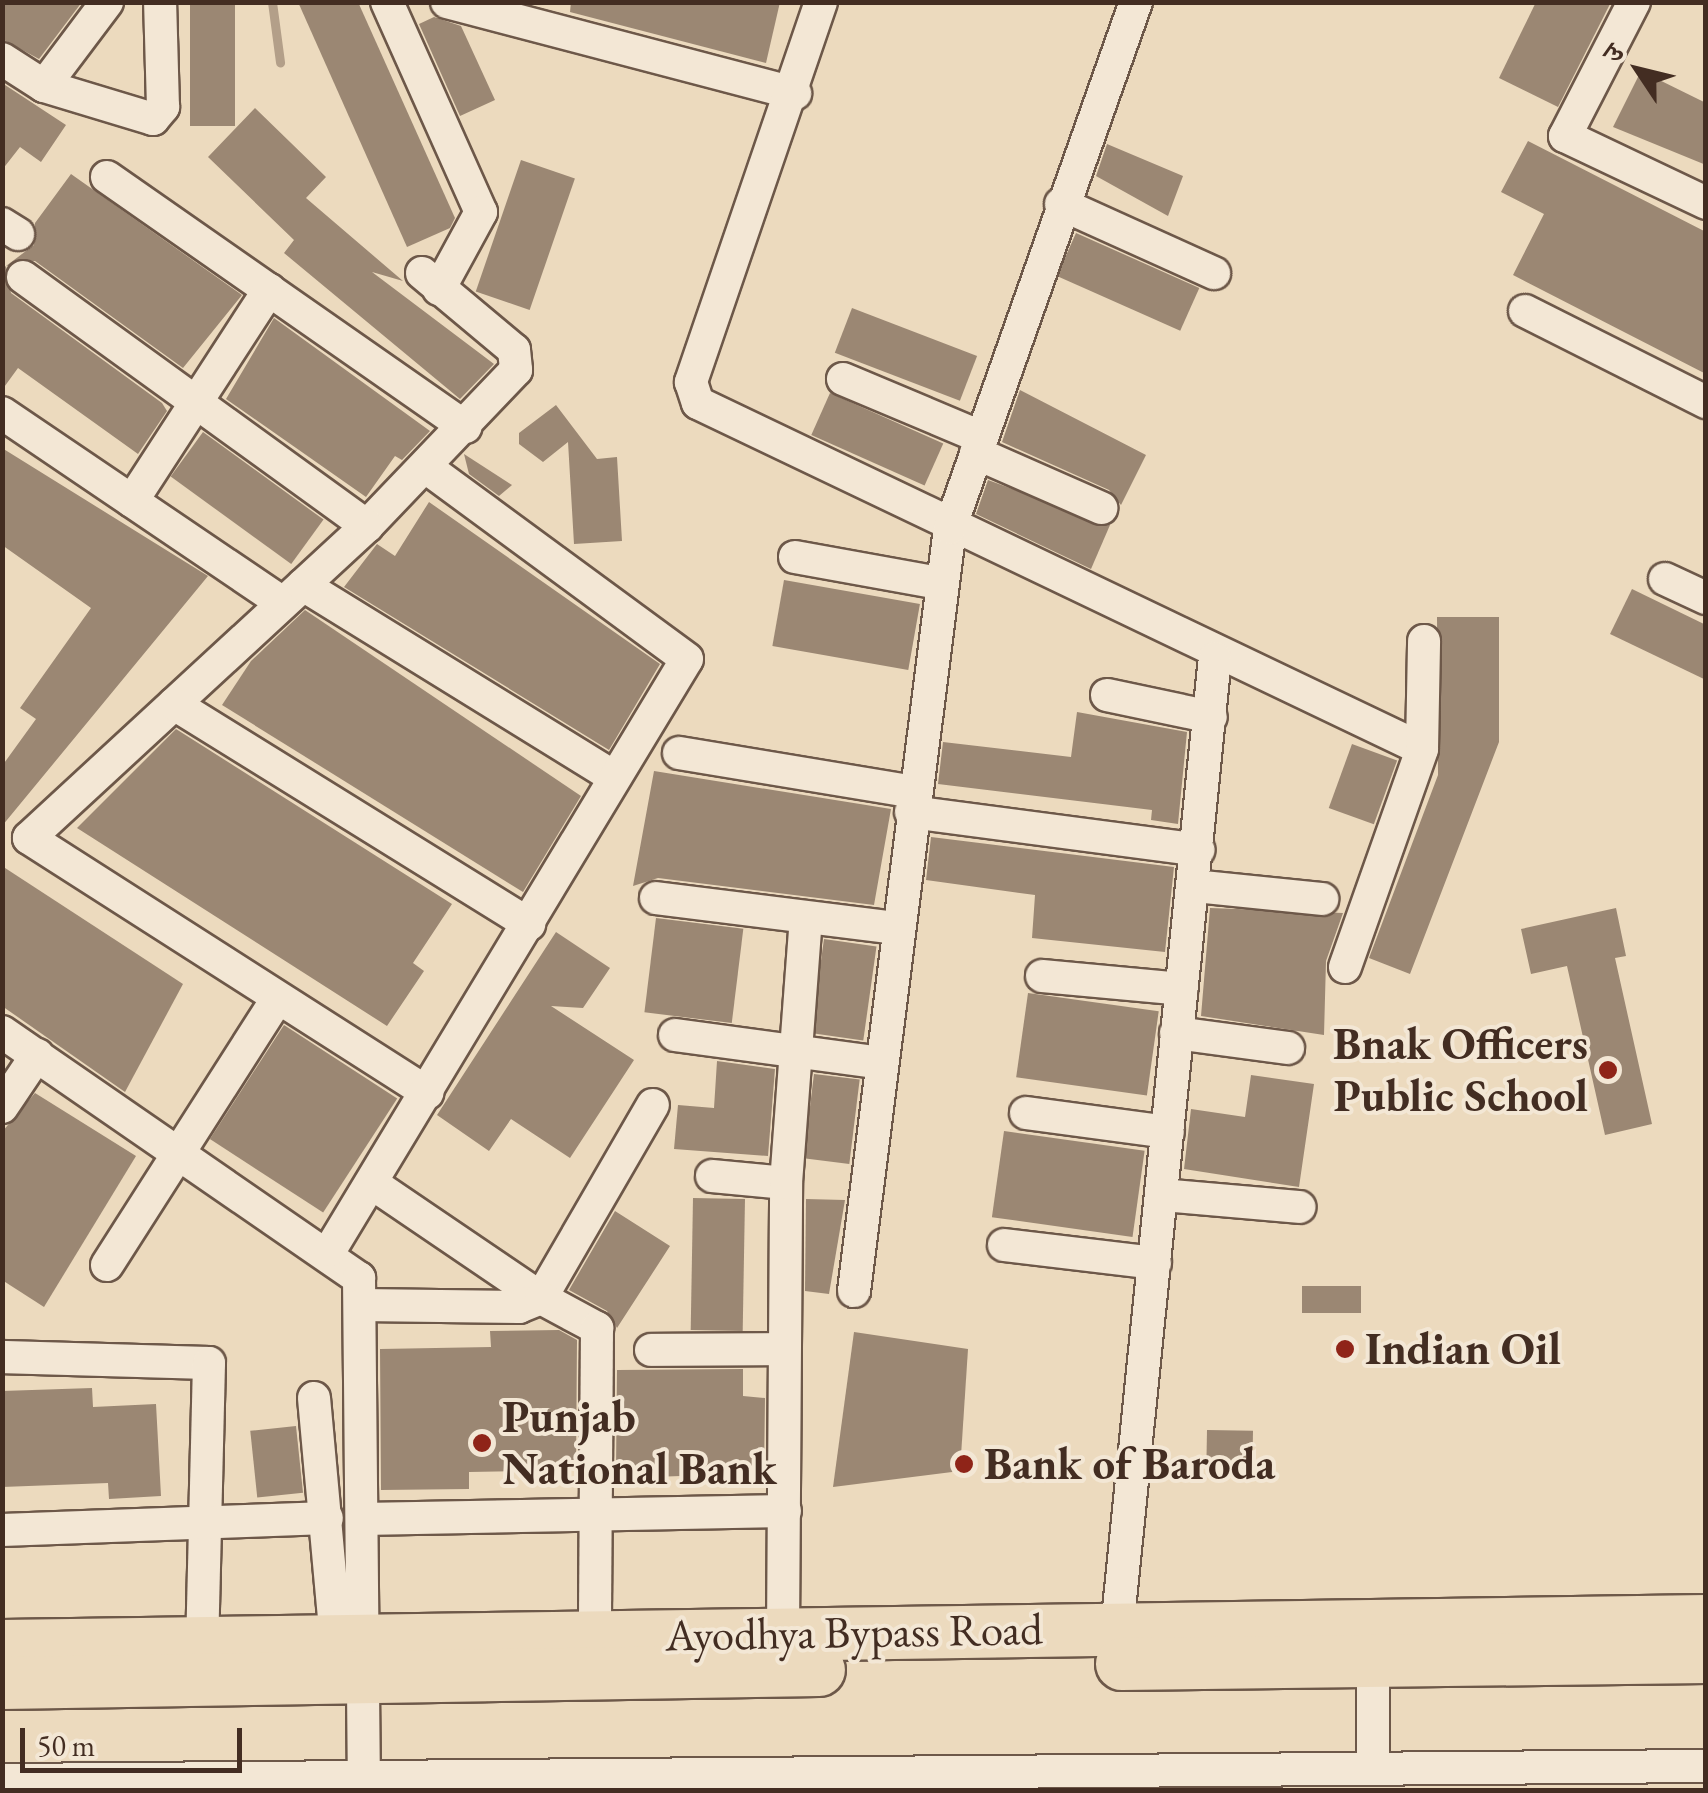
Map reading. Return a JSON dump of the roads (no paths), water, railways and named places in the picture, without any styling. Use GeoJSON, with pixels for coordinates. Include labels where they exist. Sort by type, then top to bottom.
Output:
{"type":"FeatureCollection","features":[{"type":"Feature","properties":{"kind":"main road","name":"Ayodhya Bypass Road"},"geometry":{"type":"LineString","coordinates":[[2,1646],[202,1641],[355,1652],[1373,1660],[1431,1641],[1706,1621]]}},
{"type":"Feature","properties":{"kind":"main road","name":"Ayodhya Bypass Road"},"geometry":{"type":"LineString","coordinates":[[2,1683],[594,1634],[1117,1629],[1706,1657]]}},
{"type":"Feature","properties":{"kind":"street"},"geometry":{"type":"LineString","coordinates":[[44,86],[107,2]]}},
{"type":"Feature","properties":{"kind":"street"},"geometry":{"type":"LineString","coordinates":[[2,58],[44,86],[160,116],[160,2]]}},
{"type":"Feature","properties":{"kind":"street"},"geometry":{"type":"LineString","coordinates":[[387,2],[481,212],[431,281],[520,359],[465,427],[367,526],[29,838],[427,1093]]}},
{"type":"Feature","properties":{"kind":"street"},"geometry":{"type":"LineString","coordinates":[[448,2],[794,93]]}},
{"type":"Feature","properties":{"kind":"street"},"geometry":{"type":"LineString","coordinates":[[821,2],[794,93],[692,382],[698,403],[1215,658],[1422,750]]}},
{"type":"Feature","properties":{"kind":"street"},"geometry":{"type":"LineString","coordinates":[[854,1291],[939,583],[950,528],[1061,204],[1136,2]]}},
{"type":"Feature","properties":{"kind":"street"},"geometry":{"type":"LineString","coordinates":[[1634,2],[1565,136],[1706,203]]}},
{"type":"Feature","properties":{"kind":"street"},"geometry":{"type":"LineString","coordinates":[[106,177],[465,427]]}},
{"type":"Feature","properties":{"kind":"street"},"geometry":{"type":"LineString","coordinates":[[1061,204],[1214,274]]}},
{"type":"Feature","properties":{"kind":"street"},"geometry":{"type":"LineString","coordinates":[[23,277],[367,526]]}},
{"type":"Feature","properties":{"kind":"street"},"geometry":{"type":"LineString","coordinates":[[132,501],[269,290]]}},
{"type":"Feature","properties":{"kind":"street"},"geometry":{"type":"LineString","coordinates":[[1525,311],[1706,402]]}},
{"type":"Feature","properties":{"kind":"street"},"geometry":{"type":"LineString","coordinates":[[843,378],[1101,508]]}},
{"type":"Feature","properties":{"kind":"street"},"geometry":{"type":"LineString","coordinates":[[2,414],[132,501],[611,776]]}},
{"type":"Feature","properties":{"kind":"street"},"geometry":{"type":"LineString","coordinates":[[330,1250],[529,924],[611,776],[687,659],[426,466]]}},
{"type":"Feature","properties":{"kind":"street"},"geometry":{"type":"LineString","coordinates":[[795,557],[939,583]]}},
{"type":"Feature","properties":{"kind":"street"},"geometry":{"type":"LineString","coordinates":[[1664,578],[1706,598]]}},
{"type":"Feature","properties":{"kind":"street"},"geometry":{"type":"LineString","coordinates":[[1344,967],[1422,750],[1424,640]]}},
{"type":"Feature","properties":{"kind":"street"},"geometry":{"type":"LineString","coordinates":[[1117,1629],[1215,658]]}},
{"type":"Feature","properties":{"kind":"street"},"geometry":{"type":"LineString","coordinates":[[1106,696],[1211,716]]}},
{"type":"Feature","properties":{"kind":"street"},"geometry":{"type":"LineString","coordinates":[[174,704],[529,924]]}},
{"type":"Feature","properties":{"kind":"street"},"geometry":{"type":"LineString","coordinates":[[679,753],[912,802],[1198,850]]}},
{"type":"Feature","properties":{"kind":"street"},"geometry":{"type":"LineString","coordinates":[[1194,886],[1322,899]]}},
{"type":"Feature","properties":{"kind":"street"},"geometry":{"type":"LineString","coordinates":[[656,898],[897,928]]}},
{"type":"Feature","properties":{"kind":"street"},"geometry":{"type":"LineString","coordinates":[[783,1634],[786,1183],[806,918]]}},
{"type":"Feature","properties":{"kind":"street"},"geometry":{"type":"LineString","coordinates":[[1042,976],[1180,989]]}},
{"type":"Feature","properties":{"kind":"street"},"geometry":{"type":"LineString","coordinates":[[107,1265],[277,999]]}},
{"type":"Feature","properties":{"kind":"street"},"geometry":{"type":"LineString","coordinates":[[2,1032],[330,1250],[359,1278],[362,1519],[355,1652]]}},
{"type":"Feature","properties":{"kind":"street"},"geometry":{"type":"LineString","coordinates":[[1176,1033],[1288,1048]]}},
{"type":"Feature","properties":{"kind":"street"},"geometry":{"type":"LineString","coordinates":[[675,1035],[881,1064]]}},
{"type":"Feature","properties":{"kind":"street"},"geometry":{"type":"LineString","coordinates":[[2,1107],[37,1055]]}},
{"type":"Feature","properties":{"kind":"street"},"geometry":{"type":"LineString","coordinates":[[361,1306],[519,1307],[542,1298],[653,1104]]}},
{"type":"Feature","properties":{"kind":"street"},"geometry":{"type":"LineString","coordinates":[[1026,1113],[1168,1132]]}},
{"type":"Feature","properties":{"kind":"street"},"geometry":{"type":"LineString","coordinates":[[712,1176],[786,1183]]}},
{"type":"Feature","properties":{"kind":"street"},"geometry":{"type":"LineString","coordinates":[[373,1184],[542,1298],[597,1328],[594,1634]]}},
{"type":"Feature","properties":{"kind":"street"},"geometry":{"type":"LineString","coordinates":[[1162,1195],[1299,1207]]}},
{"type":"Feature","properties":{"kind":"street"},"geometry":{"type":"LineString","coordinates":[[1004,1246],[1155,1263]]}},
{"type":"Feature","properties":{"kind":"street"},"geometry":{"type":"LineString","coordinates":[[652,1350],[783,1349]]}},
{"type":"Feature","properties":{"kind":"street"},"geometry":{"type":"LineString","coordinates":[[2,1357],[209,1363],[208,1524],[202,1641]]}},
{"type":"Feature","properties":{"kind":"street"},"geometry":{"type":"LineString","coordinates":[[314,1398],[326,1518],[355,1652],[367,1784]]}},
{"type":"Feature","properties":{"kind":"street"},"geometry":{"type":"LineString","coordinates":[[362,1519],[598,1510],[785,1512]]}},
{"type":"Feature","properties":{"kind":"street"},"geometry":{"type":"LineString","coordinates":[[2,1530],[326,1518]]}},
{"type":"Feature","properties":{"kind":"street"},"geometry":{"type":"LineString","coordinates":[[1373,1660],[1373,1769]]}},
{"type":"Feature","properties":{"kind":"street"},"geometry":{"type":"LineString","coordinates":[[2,1780],[367,1784],[1197,1780],[1373,1769],[1706,1766]]}},
{"type":"Feature","properties":{"kind":"waterway"},"geometry":{"type":"LineString","coordinates":[[272,2],[280,62]]}},
{"type":"Feature","properties":{"kind":"place","name":"Bnak Officers Public School"},"geometry":{"type":"Point","coordinates":[1608,1070]}},
{"type":"Feature","properties":{"kind":"place","name":"Indian Oil"},"geometry":{"type":"Point","coordinates":[1345,1349]}},
{"type":"Feature","properties":{"kind":"place","name":"Punjab National Bank"},"geometry":{"type":"Point","coordinates":[482,1443]}},
{"type":"Feature","properties":{"kind":"place","name":"Bank of Baroda"},"geometry":{"type":"Point","coordinates":[964,1464]}}]}
